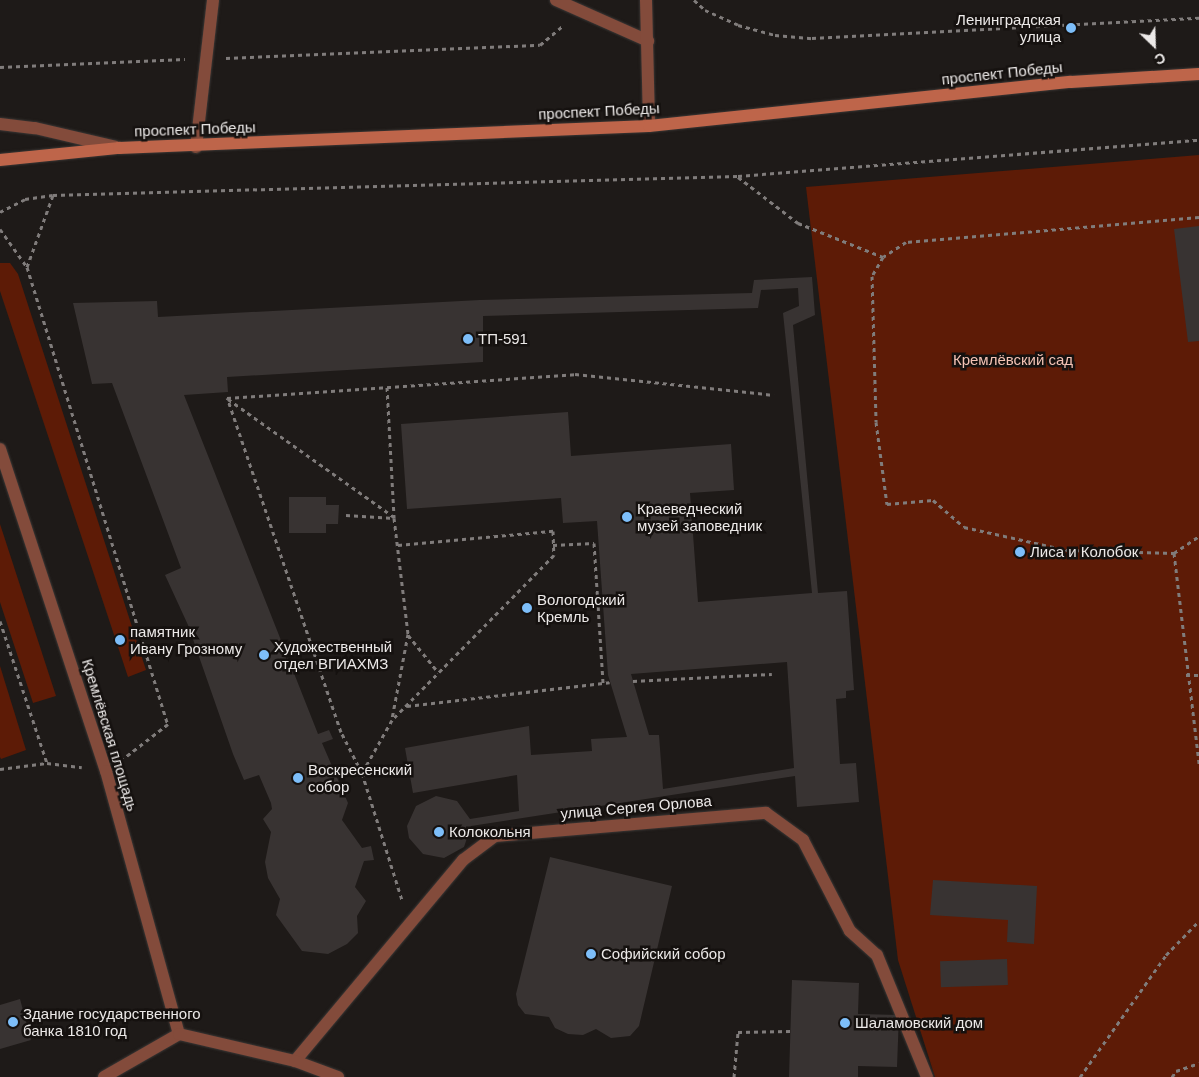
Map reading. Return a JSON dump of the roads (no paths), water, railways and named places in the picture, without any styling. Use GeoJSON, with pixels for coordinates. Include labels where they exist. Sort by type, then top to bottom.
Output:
{"type":"FeatureCollection","features":[{"type":"Feature","properties":{"kind":"main road","name":"проспект Победы"},"geometry":{"type":"LineString","coordinates":[[0,160],[119,148],[649,126],[1071,82],[1199,74]]}},
{"type":"Feature","properties":{"kind":"street"},"geometry":{"type":"LineString","coordinates":[[196,146],[209,58],[213,0]]}},
{"type":"Feature","properties":{"kind":"street"},"geometry":{"type":"LineString","coordinates":[[556,0],[648,41]]}},
{"type":"Feature","properties":{"kind":"street"},"geometry":{"type":"LineString","coordinates":[[646,0],[649,126]]}},
{"type":"Feature","properties":{"kind":"street"},"geometry":{"type":"LineString","coordinates":[[0,124],[35,128],[119,148]]}},
{"type":"Feature","properties":{"kind":"street","name":"Кремлёвская площадь"},"geometry":{"type":"LineString","coordinates":[[0,449],[106,771],[179,1034]]}},
{"type":"Feature","properties":{"kind":"street","name":"улица Сергея Орлова"},"geometry":{"type":"LineString","coordinates":[[295,1061],[463,860],[495,836],[766,813],[803,840],[850,931],[877,955],[927,1077]]}},
{"type":"Feature","properties":{"kind":"street"},"geometry":{"type":"LineString","coordinates":[[104,1077],[179,1034],[295,1061],[338,1077]]}},
{"type":"Feature","properties":{"kind":"place","name":"Ленинградская улица"},"geometry":{"type":"Point","coordinates":[1071,28]}},
{"type":"Feature","properties":{"kind":"place","name":"ТП-591"},"geometry":{"type":"Point","coordinates":[468,339]}},
{"type":"Feature","properties":{"kind":"place","name":"Краеведческий музей заповедник"},"geometry":{"type":"Point","coordinates":[627,517]}},
{"type":"Feature","properties":{"kind":"place","name":"Лиса и Колобок"},"geometry":{"type":"Point","coordinates":[1020,552]}},
{"type":"Feature","properties":{"kind":"place","name":"Вологодский Кремль"},"geometry":{"type":"Point","coordinates":[527,608]}},
{"type":"Feature","properties":{"kind":"place","name":"памятник Ивану Грозному"},"geometry":{"type":"Point","coordinates":[120,640]}},
{"type":"Feature","properties":{"kind":"place","name":"Художественный отдел ВГИАХМЗ"},"geometry":{"type":"Point","coordinates":[264,655]}},
{"type":"Feature","properties":{"kind":"place","name":"Воскресенский собор"},"geometry":{"type":"Point","coordinates":[298,778]}},
{"type":"Feature","properties":{"kind":"place","name":"Колокольня"},"geometry":{"type":"Point","coordinates":[439,832]}},
{"type":"Feature","properties":{"kind":"place","name":"Софийский собор"},"geometry":{"type":"Point","coordinates":[591,954]}},
{"type":"Feature","properties":{"kind":"place","name":"Здание государственного банка 1810 год"},"geometry":{"type":"Point","coordinates":[13,1022]}},
{"type":"Feature","properties":{"kind":"place","name":"Шаламовский дом"},"geometry":{"type":"Point","coordinates":[845,1023]}},
{"type":"Feature","properties":{"kind":"park label","name":"Кремлёвский сад"},"geometry":{"type":"Point","coordinates":[1013,360]}}]}
